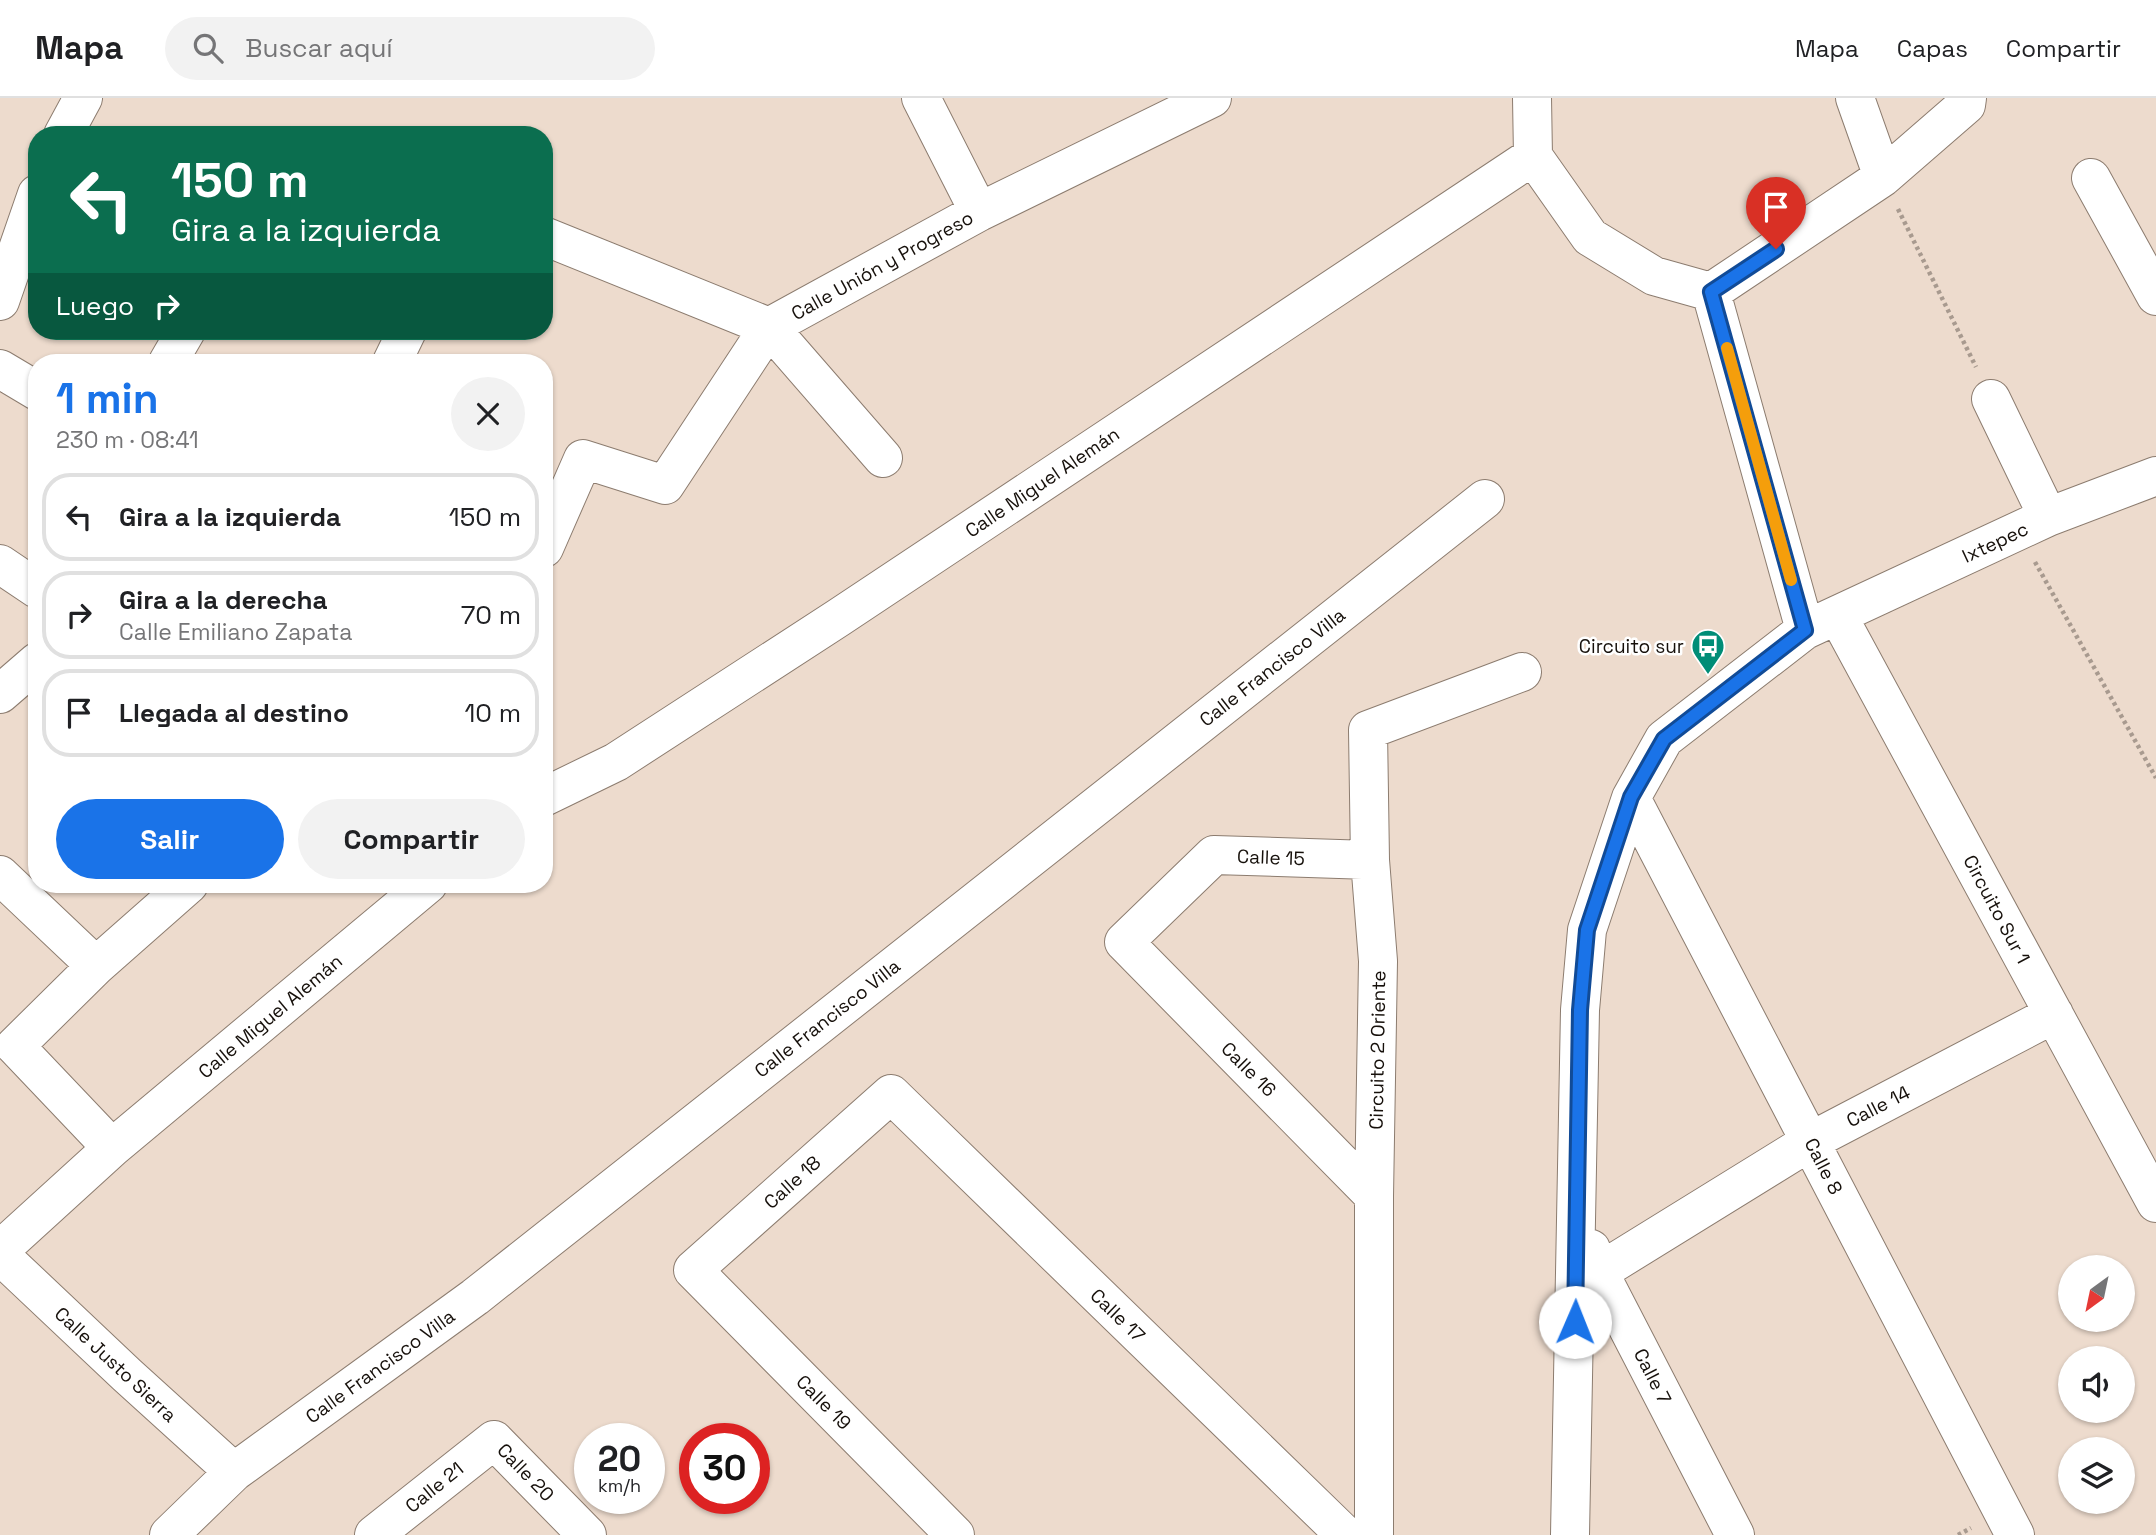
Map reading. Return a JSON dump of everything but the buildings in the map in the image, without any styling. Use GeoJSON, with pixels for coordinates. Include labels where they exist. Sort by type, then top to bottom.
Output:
{"type":"FeatureCollection","features":[{"type":"Feature","properties":{"kind":"street"},"geometry":{"type":"LineString","coordinates":[[68,126],[83,98]]}},
{"type":"Feature","properties":{"kind":"street"},"geometry":{"type":"LineString","coordinates":[[922,98],[979,212]]}},
{"type":"Feature","properties":{"kind":"street","name":"Calle Unión y Progreso"},"geometry":{"type":"LineString","coordinates":[[553,240],[769,327],[979,212],[1212,98]]}},
{"type":"Feature","properties":{"kind":"street"},"geometry":{"type":"LineString","coordinates":[[1532,98],[1534,156],[1590,237],[1654,275],[1711,292],[1883,177],[1966,105],[1967,98]]}},
{"type":"Feature","properties":{"kind":"street"},"geometry":{"type":"LineString","coordinates":[[1855,98],[1883,177]]}},
{"type":"Feature","properties":{"kind":"street","name":"Calle Miguel Alemán"},"geometry":{"type":"LineString","coordinates":[[553,793],[616,762],[838,618],[1534,156]]}},
{"type":"Feature","properties":{"kind":"street"},"geometry":{"type":"LineString","coordinates":[[2091,178],[2156,296]]}},
{"type":"Feature","properties":{"kind":"street"},"geometry":{"type":"LineString","coordinates":[[0,301],[28,220]]}},
{"type":"Feature","properties":{"kind":"street","name":"Circuito Sur 1"},"geometry":{"type":"LineString","coordinates":[[1711,292],[1821,623],[2054,1014],[2156,1203]]}},
{"type":"Feature","properties":{"kind":"street"},"geometry":{"type":"LineString","coordinates":[[553,527],[583,459],[665,485],[769,327],[883,458]]}},
{"type":"Feature","properties":{"kind":"street"},"geometry":{"type":"LineString","coordinates":[[0,369],[28,386]]}},
{"type":"Feature","properties":{"kind":"street"},"geometry":{"type":"LineString","coordinates":[[1991,400],[2033,525]]}},
{"type":"Feature","properties":{"kind":"street","name":"Ixtepec"},"geometry":{"type":"LineString","coordinates":[[1570,1535],[1580,1010],[1587,930],[1631,797],[1664,739],[1821,623],[2033,525],[2156,476]]}},
{"type":"Feature","properties":{"kind":"street","name":"Calle Francisco Villa"},"geometry":{"type":"LineString","coordinates":[[169,1535],[234,1472],[475,1297],[1485,499]]}},
{"type":"Feature","properties":{"kind":"street"},"geometry":{"type":"LineString","coordinates":[[0,564],[28,583]]}},
{"type":"Feature","properties":{"kind":"street"},"geometry":{"type":"LineString","coordinates":[[0,694],[28,670]]}},
{"type":"Feature","properties":{"kind":"street","name":"Circuito 2 Oriente"},"geometry":{"type":"LineString","coordinates":[[1374,1535],[1374,1196],[1378,961],[1370,860],[1368,730],[1522,672]]}},
{"type":"Feature","properties":{"kind":"street","name":"Calle 8"},"geometry":{"type":"LineString","coordinates":[[1631,797],[2015,1535]]}},
{"type":"Feature","properties":{"kind":"street","name":"Calle 15"},"geometry":{"type":"LineString","coordinates":[[1124,942],[1213,855],[1370,860]]}},
{"type":"Feature","properties":{"kind":"street"},"geometry":{"type":"LineString","coordinates":[[0,875],[96,966]]}},
{"type":"Feature","properties":{"kind":"street"},"geometry":{"type":"LineString","coordinates":[[112,1148],[15,1046],[96,966],[178,893]]}},
{"type":"Feature","properties":{"kind":"street","name":"Calle Miguel Alemán"},"geometry":{"type":"LineString","coordinates":[[0,1252],[112,1148],[417,893]]}},
{"type":"Feature","properties":{"kind":"street","name":"Calle 16"},"geometry":{"type":"LineString","coordinates":[[1124,942],[1374,1196]]}},
{"type":"Feature","properties":{"kind":"street","name":"Calle 14"},"geometry":{"type":"LineString","coordinates":[[1600,1272],[1811,1141],[2054,1014]]}},
{"type":"Feature","properties":{"kind":"street","name":"Calle 18"},"geometry":{"type":"LineString","coordinates":[[693,1269],[891,1094]]}},
{"type":"Feature","properties":{"kind":"street","name":"Calle 17"},"geometry":{"type":"LineString","coordinates":[[891,1094],[1345,1535]]}},
{"type":"Feature","properties":{"kind":"street","name":"Calle 7"},"geometry":{"type":"LineString","coordinates":[[1577,1215],[1600,1272],[1735,1535]]}},
{"type":"Feature","properties":{"kind":"street","name":"Calle Justo Sierra"},"geometry":{"type":"LineString","coordinates":[[0,1252],[127,1375],[234,1472]]}},
{"type":"Feature","properties":{"kind":"street","name":"Calle 19"},"geometry":{"type":"LineString","coordinates":[[693,1269],[955,1535]]}},
{"type":"Feature","properties":{"kind":"street","name":"Calle 21"},"geometry":{"type":"LineString","coordinates":[[374,1535],[494,1440]]}},
{"type":"Feature","properties":{"kind":"street","name":"Calle 20"},"geometry":{"type":"LineString","coordinates":[[494,1440],[587,1535]]}},
{"type":"Feature","properties":{"kind":"path"},"geometry":{"type":"LineString","coordinates":[[1883,177],[1991,400]]}},
{"type":"Feature","properties":{"kind":"path"},"geometry":{"type":"LineString","coordinates":[[2033,525],[2156,778]]}},
{"type":"Feature","properties":{"kind":"slow traffic"},"geometry":{"type":"LineString","coordinates":[[1727,348],[1791,580]]}},
{"type":"Feature","properties":{"kind":"place","name":"Circuito sur"},"geometry":{"type":"Point","coordinates":[1708,676]}},
{"type":"Feature","properties":{"kind":"route"},"geometry":{"type":"LineString","coordinates":[[1575,1322],[1580,1010],[1587,930],[1631,797],[1664,739],[1805,630],[1711,292],[1776,249]]}}]}
